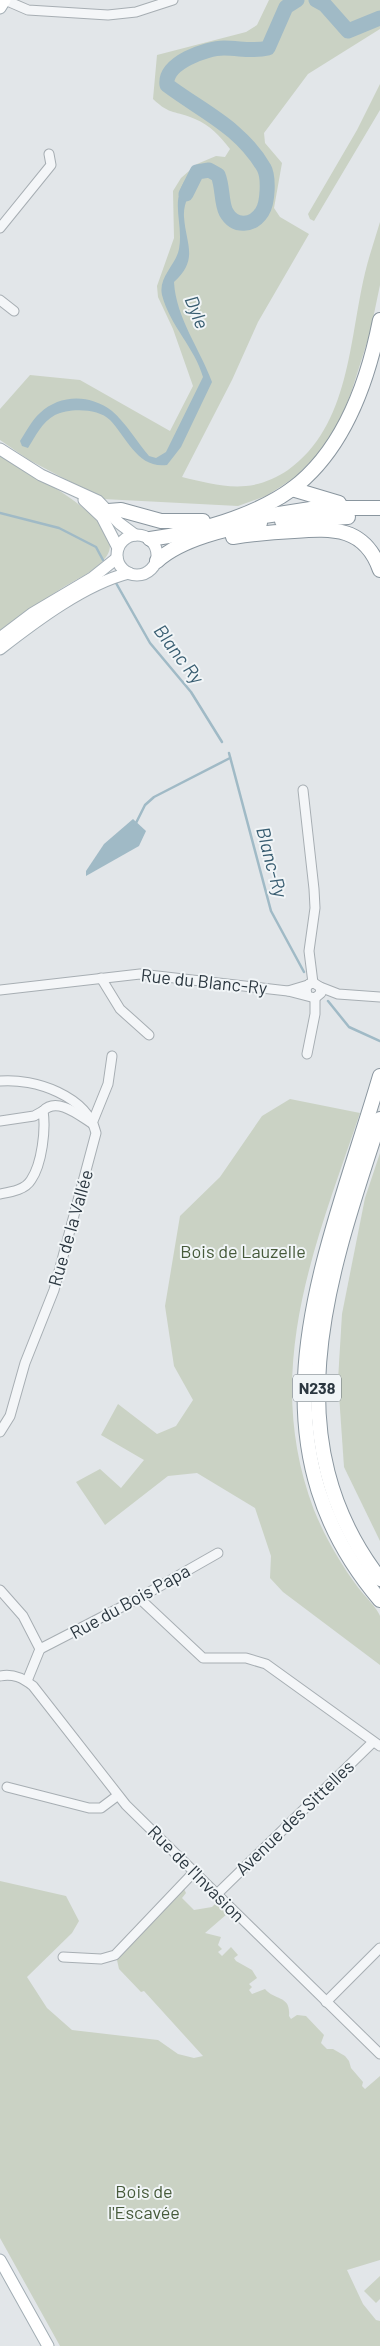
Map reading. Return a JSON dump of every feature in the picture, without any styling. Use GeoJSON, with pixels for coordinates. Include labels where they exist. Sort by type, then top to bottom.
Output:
{"type":"FeatureCollection","features":[{"type":"Feature","properties":{"kind":"highway"},"geometry":{"type":"LineString","coordinates":[[108,511],[121,510],[162,521],[217,523],[254,510],[292,489],[315,467],[343,426],[364,381],[380,320]]}},
{"type":"Feature","properties":{"kind":"highway"},"geometry":{"type":"LineString","coordinates":[[292,489],[354,509]]}},
{"type":"Feature","properties":{"kind":"highway"},"geometry":{"type":"LineString","coordinates":[[150,539],[217,523],[317,508],[380,508]]}},
{"type":"Feature","properties":{"kind":"highway"},"geometry":{"type":"LineString","coordinates":[[156,560],[181,544],[252,525],[380,514]]}},
{"type":"Feature","properties":{"kind":"highway"},"geometry":{"type":"LineString","coordinates":[[202,538],[215,540],[261,533],[324,528],[356,537],[366,544],[380,570]]}},
{"type":"Feature","properties":{"kind":"highway","name":"N238"},"geometry":{"type":"LineString","coordinates":[[380,1076],[351,1187],[324,1312],[318,1353],[318,1406],[322,1444],[341,1514],[358,1546],[380,1579]]}},
{"type":"Feature","properties":{"kind":"highway","name":"N238"},"geometry":{"type":"LineString","coordinates":[[380,1119],[332,1228],[311,1311],[306,1353],[305,1409],[309,1450],[314,1474],[331,1522],[347,1552],[380,1600]]}},
{"type":"Feature","properties":{"kind":"main road"},"geometry":{"type":"LineString","coordinates":[[0,8],[5,0]]}},
{"type":"Feature","properties":{"kind":"main road"},"geometry":{"type":"LineString","coordinates":[[0,449],[24,466],[98,501],[135,535],[150,539],[155,545],[156,560],[148,572],[141,575],[129,573],[118,576],[67,602],[38,620],[0,649]]}},
{"type":"Feature","properties":{"kind":"main road"},"geometry":{"type":"LineString","coordinates":[[74,491],[102,517],[118,553],[119,565],[129,573]]}},
{"type":"Feature","properties":{"kind":"main road"},"geometry":{"type":"LineString","coordinates":[[0,638],[33,613],[92,578],[118,553],[124,539],[135,535]]}},
{"type":"Feature","properties":{"kind":"main road"},"geometry":{"type":"LineString","coordinates":[[0,2260],[48,2346]]}},
{"type":"Feature","properties":{"kind":"street"},"geometry":{"type":"LineString","coordinates":[[5,0],[28,10],[108,15],[136,12],[173,0]]}},
{"type":"Feature","properties":{"kind":"street"},"geometry":{"type":"LineString","coordinates":[[0,228],[56,165],[49,154]]}},
{"type":"Feature","properties":{"kind":"street"},"geometry":{"type":"LineString","coordinates":[[0,300],[14,311]]}},
{"type":"Feature","properties":{"kind":"street"},"geometry":{"type":"LineString","coordinates":[[303,790],[314,889],[314,908],[309,951],[315,1014],[307,1054]]}},
{"type":"Feature","properties":{"kind":"street","name":"Rue du Blanc-Ry"},"geometry":{"type":"LineString","coordinates":[[0,990],[145,974],[288,991],[314,991],[380,997]]}},
{"type":"Feature","properties":{"kind":"street"},"geometry":{"type":"LineString","coordinates":[[101,978],[120,1009],[149,1035]]}},
{"type":"Feature","properties":{"kind":"street"},"geometry":{"type":"LineString","coordinates":[[93,1123],[108,1084],[112,1056]]}},
{"type":"Feature","properties":{"kind":"street"},"geometry":{"type":"LineString","coordinates":[[0,1081],[21,1081],[48,1088],[75,1103],[93,1123]]}},
{"type":"Feature","properties":{"kind":"street"},"geometry":{"type":"LineString","coordinates":[[0,1121],[34,1116],[46,1108],[57,1105],[93,1123]]}},
{"type":"Feature","properties":{"kind":"street"},"geometry":{"type":"LineString","coordinates":[[0,1194],[17,1191],[31,1180],[46,1125],[42,1111]]}},
{"type":"Feature","properties":{"kind":"street","name":"Rue de la Vallée"},"geometry":{"type":"LineString","coordinates":[[0,1432],[10,1416],[25,1363],[57,1282],[96,1139],[93,1123]]}},
{"type":"Feature","properties":{"kind":"street","name":"Rue du Bois Papa"},"geometry":{"type":"LineString","coordinates":[[40,1650],[139,1598],[218,1553]]}},
{"type":"Feature","properties":{"kind":"street"},"geometry":{"type":"LineString","coordinates":[[0,1590],[27,1622],[40,1650],[26,1681],[19,1677],[0,1676]]}},
{"type":"Feature","properties":{"kind":"street"},"geometry":{"type":"LineString","coordinates":[[139,1598],[203,1658],[246,1658],[266,1664],[377,1744]]}},
{"type":"Feature","properties":{"kind":"street","name":"Rue de l'Invasion"},"geometry":{"type":"LineString","coordinates":[[26,1681],[45,1700],[117,1796],[380,2054]]}},
{"type":"Feature","properties":{"kind":"street","name":"Avenue des Sittelles"},"geometry":{"type":"LineString","coordinates":[[217,1894],[377,1744]]}},
{"type":"Feature","properties":{"kind":"street"},"geometry":{"type":"LineString","coordinates":[[7,1787],[89,1808],[101,1808],[117,1796]]}},
{"type":"Feature","properties":{"kind":"street"},"geometry":{"type":"LineString","coordinates":[[63,1956],[101,1959],[115,1955],[194,1872]]}},
{"type":"Feature","properties":{"kind":"street"},"geometry":{"type":"LineString","coordinates":[[326,2002],[380,1948]]}},
{"type":"Feature","properties":{"kind":"green space"},"geometry":{"type":"Polygon","coordinates":[[[269,0],[380,0],[380,29],[308,74],[264,133],[265,143],[282,163],[274,208],[280,217],[309,234],[258,322],[232,380],[182,477],[222,485],[257,484],[268,481],[288,470],[308,452],[324,430],[344,380],[365,273],[380,222],[380,285],[370,333],[351,393],[341,418],[320,452],[294,478],[266,496],[238,506],[103,499],[29,460],[0,440],[0,409],[30,375],[80,380],[170,431],[193,386],[173,329],[158,297],[157,286],[174,238],[173,191],[181,178],[197,164],[216,156],[225,157],[230,149],[205,124],[164,108],[153,99],[157,55],[246,32],[257,25],[269,0]]]}},
{"type":"Feature","properties":{"kind":"green space"},"geometry":{"type":"Polygon","coordinates":[[[380,84],[380,110],[314,221],[310,219],[308,214],[357,130],[380,84]]]}},
{"type":"Feature","properties":{"kind":"green space"},"geometry":{"type":"Polygon","coordinates":[[[0,456],[50,485],[90,514],[104,529],[110,543],[106,557],[96,567],[44,600],[0,633],[0,456]]]}},
{"type":"Feature","properties":{"kind":"green space","name":"Bois de Lauzelle"},"geometry":{"type":"Polygon","coordinates":[[[290,1099],[360,1113],[326,1211],[300,1309],[293,1358],[292,1408],[299,1458],[314,1510],[339,1559],[357,1586],[379,1613],[380,1665],[283,1592],[270,1578],[271,1556],[255,1508],[197,1473],[168,1476],[105,1525],[76,1482],[100,1469],[121,1488],[144,1460],[101,1435],[118,1404],[157,1434],[176,1426],[193,1400],[174,1366],[165,1306],[180,1216],[220,1177],[262,1116],[290,1099]]]}},
{"type":"Feature","properties":{"kind":"green space","name":"Bois de Lauzelle"},"geometry":{"type":"Polygon","coordinates":[[[380,1153],[380,1541],[344,1467],[338,1380],[342,1314],[365,1198],[380,1153]]]}},
{"type":"Feature","properties":{"kind":"green space","name":"Bois de l'Escavée"},"geometry":{"type":"Polygon","coordinates":[[[0,1881],[66,1896],[79,1921],[72,1933],[27,1977],[47,2008],[72,2030],[158,2040],[178,2054],[194,2058],[203,2056],[144,1991],[141,1992],[119,1969],[117,1960],[183,1887],[186,1893],[182,1898],[194,1910],[212,1907],[216,1903],[227,1914],[205,1933],[221,1937],[218,1945],[222,1949],[218,1952],[222,1956],[231,1947],[238,1955],[234,1958],[236,1961],[252,1970],[257,1978],[249,1984],[252,1987],[249,1990],[252,1994],[265,1989],[285,2001],[288,2005],[291,2019],[297,2015],[306,2016],[324,2035],[321,2043],[327,2049],[333,2049],[345,2056],[351,2068],[363,2082],[362,2086],[365,2089],[380,2076],[380,2260],[347,2270],[363,2304],[376,2320],[380,2321],[380,2346],[60,2346],[0,2238],[0,1881]]]}},
{"type":"Feature","properties":{"kind":"green space"},"geometry":{"type":"Polygon","coordinates":[[[380,2276],[380,2299],[376,2303],[364,2291],[380,2276]]]}},
{"type":"Feature","properties":{"kind":"water"},"geometry":{"type":"Polygon","coordinates":[[[189,175],[196,180],[187,198],[184,212],[189,259],[182,274],[174,282],[179,308],[212,382],[181,447],[167,465],[157,465],[148,462],[134,451],[105,416],[83,410],[68,411],[55,415],[43,426],[28,448],[22,446],[20,441],[40,413],[57,402],[75,398],[94,401],[112,411],[149,456],[156,458],[166,452],[203,377],[194,356],[171,317],[161,289],[179,249],[179,194],[189,175]]]}},
{"type":"Feature","properties":{"kind":"water"},"geometry":{"type":"Polygon","coordinates":[[[133,819],[146,831],[139,846],[86,876],[86,871],[104,844],[133,819]]]}},
{"type":"Feature","properties":{"kind":"waterway","name":"Dyle"},"geometry":{"type":"LineString","coordinates":[[186,194],[197,172],[209,170],[218,175],[224,208],[234,221],[239,223],[249,222],[258,217],[262,212],[267,196],[267,177],[264,168],[244,142],[232,131],[167,85],[168,77],[179,64],[188,58],[207,51],[224,48],[251,50],[268,48],[286,7],[297,0]]}},
{"type":"Feature","properties":{"kind":"waterway","name":"Dyle"},"geometry":{"type":"LineString","coordinates":[[316,0],[325,5],[348,31],[380,18]]}},
{"type":"Feature","properties":{"kind":"waterway","name":"Blanc Ry"},"geometry":{"type":"LineString","coordinates":[[0,513],[59,528],[96,547],[103,560]]}},
{"type":"Feature","properties":{"kind":"waterway","name":"Blanc Ry"},"geometry":{"type":"LineString","coordinates":[[116,583],[150,643],[191,692],[222,742]]}},
{"type":"Feature","properties":{"kind":"waterway","name":"Blanc-Ry"},"geometry":{"type":"LineString","coordinates":[[229,753],[271,911],[304,972]]}},
{"type":"Feature","properties":{"kind":"waterway"},"geometry":{"type":"LineString","coordinates":[[135,825],[145,805],[154,797],[230,758]]}},
{"type":"Feature","properties":{"kind":"waterway","name":"Blanc-Ry"},"geometry":{"type":"LineString","coordinates":[[328,1001],[349,1027],[380,1041]]}}]}
